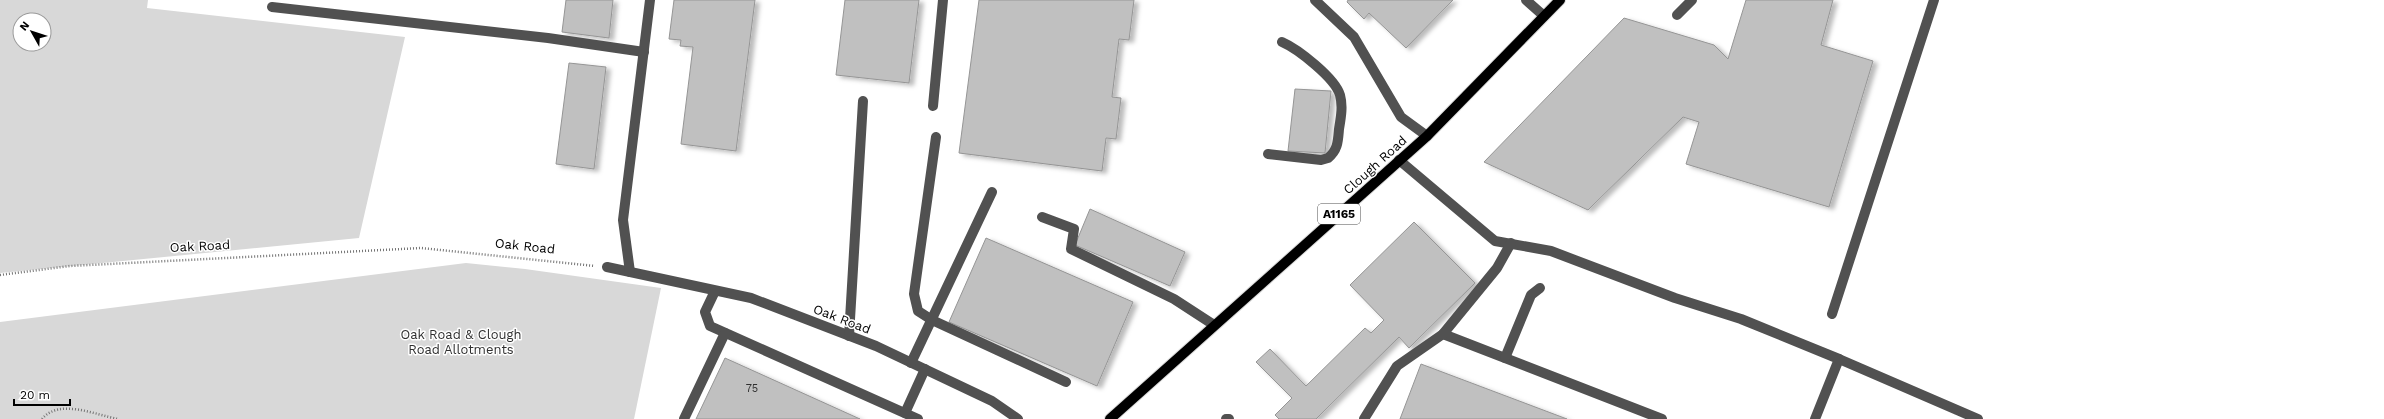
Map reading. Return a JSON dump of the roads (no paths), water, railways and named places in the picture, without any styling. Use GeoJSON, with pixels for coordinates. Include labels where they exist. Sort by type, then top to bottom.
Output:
{"type":"FeatureCollection","features":[{"type":"Feature","properties":{"kind":"main road","name":"Clough Road"},"geometry":{"type":"LineString","coordinates":[[1110,419],[1427,136],[1560,0]]}},
{"type":"Feature","properties":{"kind":"street"},"geometry":{"type":"LineString","coordinates":[[630,272],[623,220],[650,0]]}},
{"type":"Feature","properties":{"kind":"street"},"geometry":{"type":"LineString","coordinates":[[933,106],[943,0]]}},
{"type":"Feature","properties":{"kind":"street"},"geometry":{"type":"LineString","coordinates":[[1315,0],[1354,37],[1401,117],[1427,136]]}},
{"type":"Feature","properties":{"kind":"street"},"geometry":{"type":"LineString","coordinates":[[1526,0],[1544,16]]}},
{"type":"Feature","properties":{"kind":"street"},"geometry":{"type":"LineString","coordinates":[[1677,16],[1692,0]]}},
{"type":"Feature","properties":{"kind":"street"},"geometry":{"type":"LineString","coordinates":[[1832,314],[1934,0]]}},
{"type":"Feature","properties":{"kind":"street"},"geometry":{"type":"LineString","coordinates":[[272,7],[548,38],[644,52]]}},
{"type":"Feature","properties":{"kind":"street"},"geometry":{"type":"LineString","coordinates":[[1268,154],[1321,160],[1328,158],[1338,146],[1342,107],[1339,94],[1333,83],[1321,72],[1292,47],[1282,42]]}},
{"type":"Feature","properties":{"kind":"street"},"geometry":{"type":"LineString","coordinates":[[849,336],[863,100]]}},
{"type":"Feature","properties":{"kind":"street"},"geometry":{"type":"LineString","coordinates":[[936,137],[914,294],[918,311],[932,320],[1066,382]]}},
{"type":"Feature","properties":{"kind":"street"},"geometry":{"type":"LineString","coordinates":[[1400,160],[1495,241],[1551,251],[1675,298],[1741,319],[1839,359],[1978,419]]}},
{"type":"Feature","properties":{"kind":"street"},"geometry":{"type":"LineString","coordinates":[[911,362],[992,192]]}},
{"type":"Feature","properties":{"kind":"street"},"geometry":{"type":"LineString","coordinates":[[1042,217],[1074,229],[1071,249],[1174,299],[1214,326]]}},
{"type":"Feature","properties":{"kind":"street"},"geometry":{"type":"LineString","coordinates":[[1364,419],[1397,366],[1443,334],[1497,268],[1512,243]]}},
{"type":"Feature","properties":{"kind":"street","name":"Oak Road"},"geometry":{"type":"LineString","coordinates":[[607,267],[751,298],[911,362],[992,401],[1018,419]]}},
{"type":"Feature","properties":{"kind":"street"},"geometry":{"type":"LineString","coordinates":[[1505,358],[1531,295],[1540,288]]}},
{"type":"Feature","properties":{"kind":"street"},"geometry":{"type":"LineString","coordinates":[[715,291],[705,312],[710,326],[918,419]]}},
{"type":"Feature","properties":{"kind":"street"},"geometry":{"type":"LineString","coordinates":[[684,419],[725,333]]}},
{"type":"Feature","properties":{"kind":"street"},"geometry":{"type":"LineString","coordinates":[[1443,334],[1662,419]]}},
{"type":"Feature","properties":{"kind":"street"},"geometry":{"type":"LineString","coordinates":[[1815,419],[1839,359]]}},
{"type":"Feature","properties":{"kind":"street"},"geometry":{"type":"LineString","coordinates":[[905,413],[925,369]]}},
{"type":"Feature","properties":{"kind":"park label","name":"Oak Road & Clough Road Allotments"},"geometry":{"type":"Point","coordinates":[461,342]}}]}
